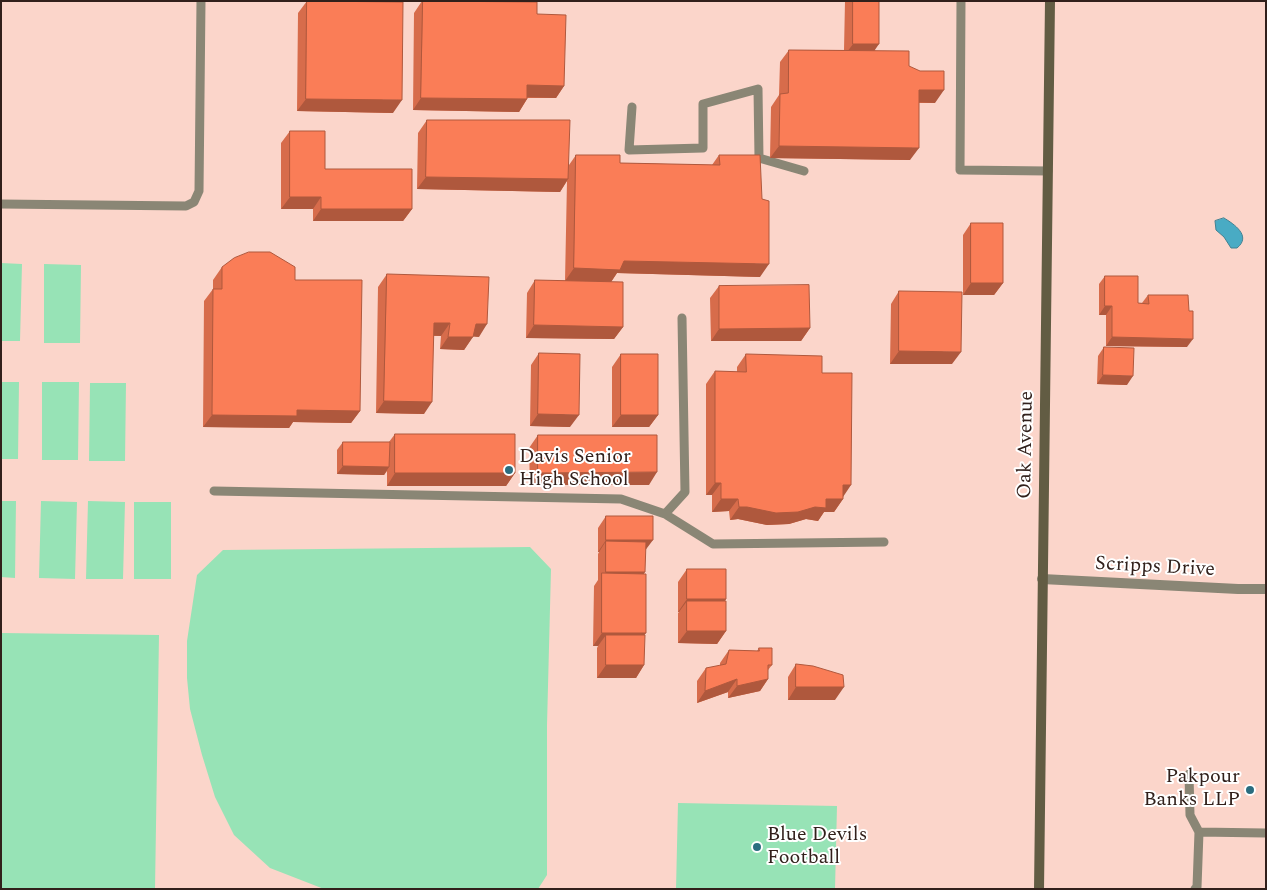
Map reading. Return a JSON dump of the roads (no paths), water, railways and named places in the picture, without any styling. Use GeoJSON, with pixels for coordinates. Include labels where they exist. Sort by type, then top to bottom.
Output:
{"type":"FeatureCollection","features":[{"type":"Feature","properties":{"kind":"street","name":"Oak Avenue"},"geometry":{"type":"LineString","coordinates":[[1039,889],[1050,1]]}},
{"type":"Feature","properties":{"kind":"street","name":"Scripps Drive"},"geometry":{"type":"LineString","coordinates":[[1042,579],[1266,589]]}},
{"type":"Feature","properties":{"kind":"lane"},"geometry":{"type":"LineString","coordinates":[[1,204],[186,206],[194,202],[198,191],[201,1]]}},
{"type":"Feature","properties":{"kind":"lane"},"geometry":{"type":"LineString","coordinates":[[960,1],[960,170],[1048,171]]}},
{"type":"Feature","properties":{"kind":"lane"},"geometry":{"type":"LineString","coordinates":[[632,107],[629,150],[702,148],[702,104],[758,89],[759,158],[804,171]]}},
{"type":"Feature","properties":{"kind":"lane"},"geometry":{"type":"LineString","coordinates":[[665,514],[685,492],[682,318]]}},
{"type":"Feature","properties":{"kind":"lane"},"geometry":{"type":"LineString","coordinates":[[214,491],[622,499],[665,514],[713,544],[884,542]]}},
{"type":"Feature","properties":{"kind":"lane"},"geometry":{"type":"LineString","coordinates":[[1189,774],[1190,815],[1199,832],[1197,887],[1195,889]]}},
{"type":"Feature","properties":{"kind":"lane"},"geometry":{"type":"LineString","coordinates":[[1199,832],[1264,833]]}},
{"type":"Feature","properties":{"kind":"water"},"geometry":{"type":"Polygon","coordinates":[[[1224,218],[1236,227],[1242,235],[1243,239],[1237,248],[1231,248],[1224,237],[1216,230],[1215,221],[1224,218]]]}},
{"type":"Feature","properties":{"kind":"place","name":"Davis Senior High School"},"geometry":{"type":"Point","coordinates":[509,470]}},
{"type":"Feature","properties":{"kind":"place","name":"Pakpour Banks LLP"},"geometry":{"type":"Point","coordinates":[1250,790]}},
{"type":"Feature","properties":{"kind":"place","name":"Blue Devils Football"},"geometry":{"type":"Point","coordinates":[757,847]}}]}
